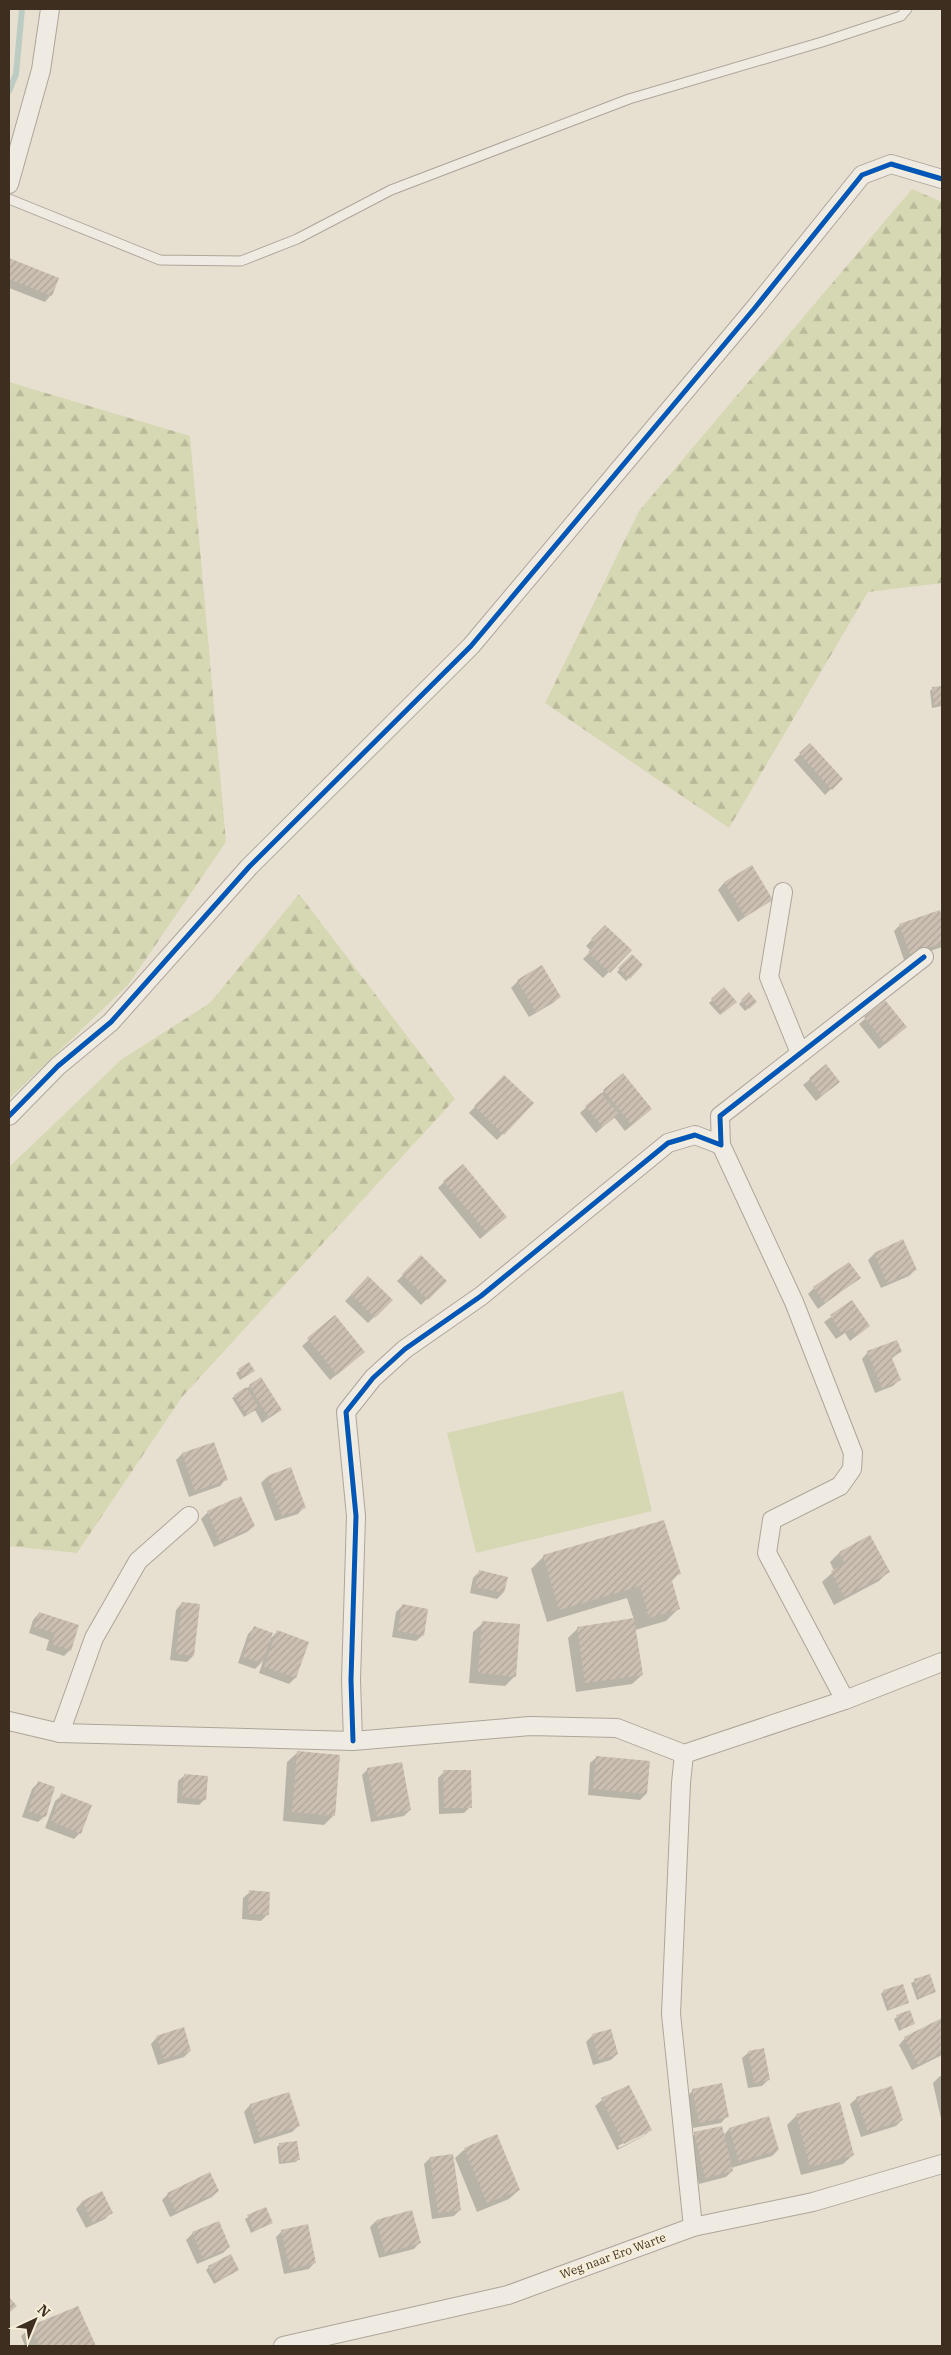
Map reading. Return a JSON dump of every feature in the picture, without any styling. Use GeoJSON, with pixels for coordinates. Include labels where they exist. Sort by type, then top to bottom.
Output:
{"type":"FeatureCollection","features":[{"type":"Feature","properties":{"kind":"street"},"geometry":{"type":"LineString","coordinates":[[9,184],[41,70],[50,9]]}},
{"type":"Feature","properties":{"kind":"street"},"geometry":{"type":"LineString","coordinates":[[9,1116],[58,1066],[111,1022],[250,867],[471,646],[723,346],[862,175],[891,164],[942,179]]}},
{"type":"Feature","properties":{"kind":"street"},"geometry":{"type":"LineString","coordinates":[[783,892],[769,977],[800,1053]]}},
{"type":"Feature","properties":{"kind":"street"},"geometry":{"type":"LineString","coordinates":[[845,1700],[767,1553],[772,1520],[840,1486],[852,1469],[853,1453],[794,1302],[720,1146],[720,1116],[924,957]]}},
{"type":"Feature","properties":{"kind":"street"},"geometry":{"type":"LineString","coordinates":[[353,1741],[351,1680],[356,1516],[346,1412],[373,1378],[405,1349],[481,1296],[668,1142],[695,1136],[720,1146]]}},
{"type":"Feature","properties":{"kind":"street"},"geometry":{"type":"LineString","coordinates":[[60,1733],[94,1638],[138,1561],[189,1516]]}},
{"type":"Feature","properties":{"kind":"street"},"geometry":{"type":"LineString","coordinates":[[9,1721],[60,1733],[353,1741],[530,1726],[617,1728],[684,1754],[845,1700],[942,1662]]}},
{"type":"Feature","properties":{"kind":"street"},"geometry":{"type":"LineString","coordinates":[[684,1754],[681,1783],[671,2014],[693,2226]]}},
{"type":"Feature","properties":{"kind":"street","name":"Weg naar Ero Warte"},"geometry":{"type":"LineString","coordinates":[[283,2346],[508,2295],[693,2226],[812,2202],[942,2164]]}},
{"type":"Feature","properties":{"kind":"lane"},"geometry":{"type":"LineString","coordinates":[[9,199],[160,260],[241,261],[297,239],[391,190],[629,99],[822,42],[902,16],[907,9]]}},
{"type":"Feature","properties":{"kind":"green space"},"geometry":{"type":"Polygon","coordinates":[[[912,189],[942,202],[942,583],[868,592],[729,828],[545,703],[639,511],[912,189]]]}},
{"type":"Feature","properties":{"kind":"green space"},"geometry":{"type":"Polygon","coordinates":[[[9,382],[190,436],[226,842],[128,985],[9,1099],[9,382]]]}},
{"type":"Feature","properties":{"kind":"green space"},"geometry":{"type":"Polygon","coordinates":[[[299,894],[455,1099],[182,1397],[77,1553],[9,1546],[9,1167],[122,1059],[210,1003],[299,894]]]}},
{"type":"Feature","properties":{"kind":"green space"},"geometry":{"type":"Polygon","coordinates":[[[623,1391],[652,1511],[476,1553],[447,1433],[623,1391]]]}},
{"type":"Feature","properties":{"kind":"building"},"geometry":{"type":"Polygon","coordinates":[[[9,258],[59,278],[52,296],[9,279],[9,258]]]}},
{"type":"Feature","properties":{"kind":"building"},"geometry":{"type":"Polygon","coordinates":[[[942,686],[942,704],[934,705],[932,687],[942,686]]]}},
{"type":"Feature","properties":{"kind":"building"},"geometry":{"type":"Polygon","coordinates":[[[810,743],[843,779],[832,790],[799,753],[810,743]]]}},
{"type":"Feature","properties":{"kind":"building"},"geometry":{"type":"Polygon","coordinates":[[[752,865],[773,900],[745,917],[724,882],[752,865]]]}},
{"type":"Feature","properties":{"kind":"building"},"geometry":{"type":"Polygon","coordinates":[[[940,910],[942,918],[942,943],[910,954],[899,924],[940,910]]]}},
{"type":"Feature","properties":{"kind":"building"},"geometry":{"type":"Polygon","coordinates":[[[605,925],[632,950],[610,973],[588,952],[596,944],[591,939],[605,925]]]}},
{"type":"Feature","properties":{"kind":"building"},"geometry":{"type":"Polygon","coordinates":[[[632,954],[643,965],[630,979],[618,968],[632,954]]]}},
{"type":"Feature","properties":{"kind":"building"},"geometry":{"type":"Polygon","coordinates":[[[542,965],[561,997],[536,1012],[517,980],[542,965]]]}},
{"type":"Feature","properties":{"kind":"building"},"geometry":{"type":"Polygon","coordinates":[[[724,987],[737,1002],[723,1013],[711,999],[724,987]]]}},
{"type":"Feature","properties":{"kind":"building"},"geometry":{"type":"Polygon","coordinates":[[[749,992],[757,1002],[749,1009],[741,1000],[749,992]]]}},
{"type":"Feature","properties":{"kind":"building"},"geometry":{"type":"Polygon","coordinates":[[[885,1000],[907,1027],[886,1044],[864,1017],[885,1000]]]}},
{"type":"Feature","properties":{"kind":"building"},"geometry":{"type":"Polygon","coordinates":[[[826,1064],[840,1082],[822,1096],[809,1078],[826,1064]]]}},
{"type":"Feature","properties":{"kind":"building"},"geometry":{"type":"Polygon","coordinates":[[[623,1073],[652,1109],[632,1125],[603,1090],[623,1073]]]}},
{"type":"Feature","properties":{"kind":"building"},"geometry":{"type":"Polygon","coordinates":[[[504,1075],[534,1103],[504,1135],[474,1106],[504,1075]]]}},
{"type":"Feature","properties":{"kind":"building"},"geometry":{"type":"Polygon","coordinates":[[[601,1093],[619,1114],[603,1127],[585,1106],[601,1093]]]}},
{"type":"Feature","properties":{"kind":"building"},"geometry":{"type":"Polygon","coordinates":[[[463,1164],[507,1217],[487,1233],[443,1181],[463,1164]]]}},
{"type":"Feature","properties":{"kind":"building"},"geometry":{"type":"Polygon","coordinates":[[[903,1239],[917,1270],[887,1283],[874,1253],[903,1239]]]}},
{"type":"Feature","properties":{"kind":"building"},"geometry":{"type":"Polygon","coordinates":[[[421,1255],[447,1281],[428,1300],[402,1274],[421,1255]]]}},
{"type":"Feature","properties":{"kind":"building"},"geometry":{"type":"Polygon","coordinates":[[[849,1262],[861,1278],[825,1303],[813,1287],[849,1262]]]}},
{"type":"Feature","properties":{"kind":"building"},"geometry":{"type":"Polygon","coordinates":[[[368,1276],[393,1300],[375,1318],[351,1294],[368,1276]]]}},
{"type":"Feature","properties":{"kind":"building"},"geometry":{"type":"Polygon","coordinates":[[[852,1300],[870,1326],[857,1336],[852,1328],[842,1334],[830,1315],[852,1300]]]}},
{"type":"Feature","properties":{"kind":"building"},"geometry":{"type":"Polygon","coordinates":[[[335,1315],[365,1352],[337,1375],[307,1338],[335,1315]]]}},
{"type":"Feature","properties":{"kind":"building"},"geometry":{"type":"Polygon","coordinates":[[[897,1340],[902,1352],[891,1356],[901,1380],[882,1388],[867,1351],[897,1340]]]}},
{"type":"Feature","properties":{"kind":"building"},"geometry":{"type":"Polygon","coordinates":[[[249,1362],[255,1371],[243,1378],[238,1369],[249,1362]]]}},
{"type":"Feature","properties":{"kind":"building"},"geometry":{"type":"Polygon","coordinates":[[[261,1377],[282,1410],[269,1418],[249,1385],[261,1377]]]}},
{"type":"Feature","properties":{"kind":"building"},"geometry":{"type":"Polygon","coordinates":[[[246,1387],[259,1408],[247,1415],[234,1395],[246,1387]]]}},
{"type":"Feature","properties":{"kind":"building"},"geometry":{"type":"Polygon","coordinates":[[[214,1442],[228,1480],[195,1491],[182,1453],[214,1442]]]}},
{"type":"Feature","properties":{"kind":"building"},"geometry":{"type":"Polygon","coordinates":[[[291,1467],[306,1508],[282,1516],[267,1476],[291,1467]]]}},
{"type":"Feature","properties":{"kind":"building"},"geometry":{"type":"Polygon","coordinates":[[[241,1496],[255,1526],[220,1542],[207,1511],[241,1496]]]}},
{"type":"Feature","properties":{"kind":"building"},"geometry":{"type":"Polygon","coordinates":[[[664,1520],[681,1574],[671,1577],[680,1609],[649,1618],[640,1586],[559,1610],[543,1555],[664,1520]]]}},
{"type":"Feature","properties":{"kind":"building"},"geometry":{"type":"Polygon","coordinates":[[[870,1535],[890,1572],[844,1597],[831,1571],[845,1564],[839,1552],[870,1535]]]}},
{"type":"Feature","properties":{"kind":"building"},"geometry":{"type":"Polygon","coordinates":[[[479,1570],[508,1577],[504,1593],[475,1587],[479,1570]]]}},
{"type":"Feature","properties":{"kind":"building"},"geometry":{"type":"Polygon","coordinates":[[[182,1602],[200,1604],[194,1656],[176,1654],[182,1602]]]}},
{"type":"Feature","properties":{"kind":"building"},"geometry":{"type":"Polygon","coordinates":[[[402,1604],[428,1609],[424,1636],[398,1631],[402,1604]]]}},
{"type":"Feature","properties":{"kind":"building"},"geometry":{"type":"Polygon","coordinates":[[[39,1612],[79,1625],[71,1651],[52,1644],[55,1633],[34,1627],[39,1612]]]}},
{"type":"Feature","properties":{"kind":"building"},"geometry":{"type":"Polygon","coordinates":[[[634,1618],[643,1675],[585,1683],[577,1627],[634,1618]]]}},
{"type":"Feature","properties":{"kind":"building"},"geometry":{"type":"Polygon","coordinates":[[[482,1621],[520,1624],[516,1677],[478,1673],[482,1621]]]}},
{"type":"Feature","properties":{"kind":"building"},"geometry":{"type":"Polygon","coordinates":[[[254,1626],[273,1633],[262,1663],[243,1657],[254,1626]]]}},
{"type":"Feature","properties":{"kind":"building"},"geometry":{"type":"Polygon","coordinates":[[[277,1630],[309,1642],[296,1678],[264,1667],[277,1630]]]}},
{"type":"Feature","properties":{"kind":"building"},"geometry":{"type":"Polygon","coordinates":[[[297,1751],[340,1755],[335,1816],[292,1812],[297,1751]]]}},
{"type":"Feature","properties":{"kind":"building"},"geometry":{"type":"Polygon","coordinates":[[[596,1756],[650,1761],[647,1794],[593,1789],[596,1756]]]}},
{"type":"Feature","properties":{"kind":"building"},"geometry":{"type":"Polygon","coordinates":[[[402,1762],[411,1810],[377,1817],[367,1768],[402,1762]]]}},
{"type":"Feature","properties":{"kind":"building"},"geometry":{"type":"Polygon","coordinates":[[[443,1770],[471,1770],[472,1808],[444,1808],[443,1770]]]}},
{"type":"Feature","properties":{"kind":"building"},"geometry":{"type":"Polygon","coordinates":[[[184,1774],[208,1776],[206,1800],[182,1797],[184,1774]]]}},
{"type":"Feature","properties":{"kind":"building"},"geometry":{"type":"Polygon","coordinates":[[[38,1781],[55,1787],[46,1817],[28,1811],[38,1781]]]}},
{"type":"Feature","properties":{"kind":"building"},"geometry":{"type":"Polygon","coordinates":[[[61,1793],[92,1805],[81,1834],[51,1821],[61,1793]]]}},
{"type":"Feature","properties":{"kind":"building"},"geometry":{"type":"Polygon","coordinates":[[[249,1890],[270,1892],[269,1915],[248,1914],[249,1890]]]}},
{"type":"Feature","properties":{"kind":"building"},"geometry":{"type":"Polygon","coordinates":[[[930,1974],[936,1992],[919,1998],[914,1979],[930,1974]]]}},
{"type":"Feature","properties":{"kind":"building"},"geometry":{"type":"Polygon","coordinates":[[[903,1984],[909,2003],[889,2009],[883,1990],[903,1984]]]}},
{"type":"Feature","properties":{"kind":"building"},"geometry":{"type":"Polygon","coordinates":[[[910,2010],[915,2024],[902,2029],[896,2015],[910,2010]]]}},
{"type":"Feature","properties":{"kind":"building"},"geometry":{"type":"Polygon","coordinates":[[[942,2018],[942,2053],[918,2065],[904,2037],[942,2018]]]}},
{"type":"Feature","properties":{"kind":"building"},"geometry":{"type":"Polygon","coordinates":[[[184,2027],[191,2051],[164,2059],[156,2036],[184,2027]]]}},
{"type":"Feature","properties":{"kind":"building"},"geometry":{"type":"Polygon","coordinates":[[[611,2029],[618,2054],[599,2060],[592,2034],[611,2029]]]}},
{"type":"Feature","properties":{"kind":"building"},"geometry":{"type":"Polygon","coordinates":[[[764,2048],[770,2080],[754,2083],[748,2051],[764,2048]]]}},
{"type":"Feature","properties":{"kind":"building"},"geometry":{"type":"Polygon","coordinates":[[[722,2083],[729,2117],[699,2123],[692,2089],[722,2083]]]}},
{"type":"Feature","properties":{"kind":"building"},"geometry":{"type":"Polygon","coordinates":[[[629,2085],[652,2130],[624,2144],[601,2098],[629,2085]]]}},
{"type":"Feature","properties":{"kind":"building"},"geometry":{"type":"Polygon","coordinates":[[[892,2086],[903,2120],[868,2132],[856,2097],[892,2086]]]}},
{"type":"Feature","properties":{"kind":"building"},"geometry":{"type":"Polygon","coordinates":[[[289,2092],[300,2126],[260,2138],[250,2104],[289,2092]]]}},
{"type":"Feature","properties":{"kind":"building"},"geometry":{"type":"Polygon","coordinates":[[[840,2102],[854,2155],[810,2167],[796,2114],[840,2102]]]}},
{"type":"Feature","properties":{"kind":"building"},"geometry":{"type":"Polygon","coordinates":[[[769,2116],[779,2150],[739,2162],[729,2128],[769,2116]]]}},
{"type":"Feature","properties":{"kind":"building"},"geometry":{"type":"Polygon","coordinates":[[[722,2126],[733,2171],[705,2178],[694,2132],[722,2126]]]}},
{"type":"Feature","properties":{"kind":"building"},"geometry":{"type":"Polygon","coordinates":[[[497,2134],[520,2190],[487,2203],[464,2148],[497,2134]]]}},
{"type":"Feature","properties":{"kind":"building"},"geometry":{"type":"Polygon","coordinates":[[[297,2141],[300,2160],[281,2162],[279,2143],[297,2141]]]}},
{"type":"Feature","properties":{"kind":"building"},"geometry":{"type":"Polygon","coordinates":[[[453,2154],[461,2210],[438,2213],[430,2157],[453,2154]]]}},
{"type":"Feature","properties":{"kind":"building"},"geometry":{"type":"Polygon","coordinates":[[[210,2172],[219,2191],[176,2212],[167,2193],[210,2172]]]}},
{"type":"Feature","properties":{"kind":"building"},"geometry":{"type":"Polygon","coordinates":[[[102,2191],[113,2213],[93,2223],[82,2201],[102,2191]]]}},
{"type":"Feature","properties":{"kind":"building"},"geometry":{"type":"Polygon","coordinates":[[[266,2207],[273,2223],[254,2231],[247,2215],[266,2207]]]}},
{"type":"Feature","properties":{"kind":"building"},"geometry":{"type":"Polygon","coordinates":[[[412,2210],[421,2243],[385,2253],[376,2220],[412,2210]]]}},
{"type":"Feature","properties":{"kind":"building"},"geometry":{"type":"Polygon","coordinates":[[[219,2221],[230,2247],[203,2259],[192,2232],[219,2221]]]}},
{"type":"Feature","properties":{"kind":"building"},"geometry":{"type":"Polygon","coordinates":[[[308,2224],[316,2263],[290,2269],[281,2230],[308,2224]]]}},
{"type":"Feature","properties":{"kind":"building"},"geometry":{"type":"Polygon","coordinates":[[[231,2254],[239,2270],[217,2282],[208,2266],[231,2254]]]}},
{"type":"Feature","properties":{"kind":"building"},"geometry":{"type":"Polygon","coordinates":[[[9,2297],[17,2306],[9,2313],[9,2297]]]}},
{"type":"Feature","properties":{"kind":"building"},"geometry":{"type":"Polygon","coordinates":[[[78,2306],[96,2346],[39,2346],[30,2326],[78,2306]]]}},
{"type":"Feature","properties":{"kind":"waterway"},"geometry":{"type":"LineString","coordinates":[[9,91],[16,74],[22,9]]}},
{"type":"Feature","properties":{"kind":"cycle path"},"geometry":{"type":"LineString","coordinates":[[9,1116],[58,1066],[111,1022],[249,867],[471,646],[754,309],[862,175],[891,164],[942,179]]}},
{"type":"Feature","properties":{"kind":"cycle path"},"geometry":{"type":"LineString","coordinates":[[353,1741],[351,1680],[356,1516],[346,1412],[373,1378],[405,1349],[481,1296],[668,1143],[695,1135],[721,1145],[720,1116],[924,957]]}}]}
